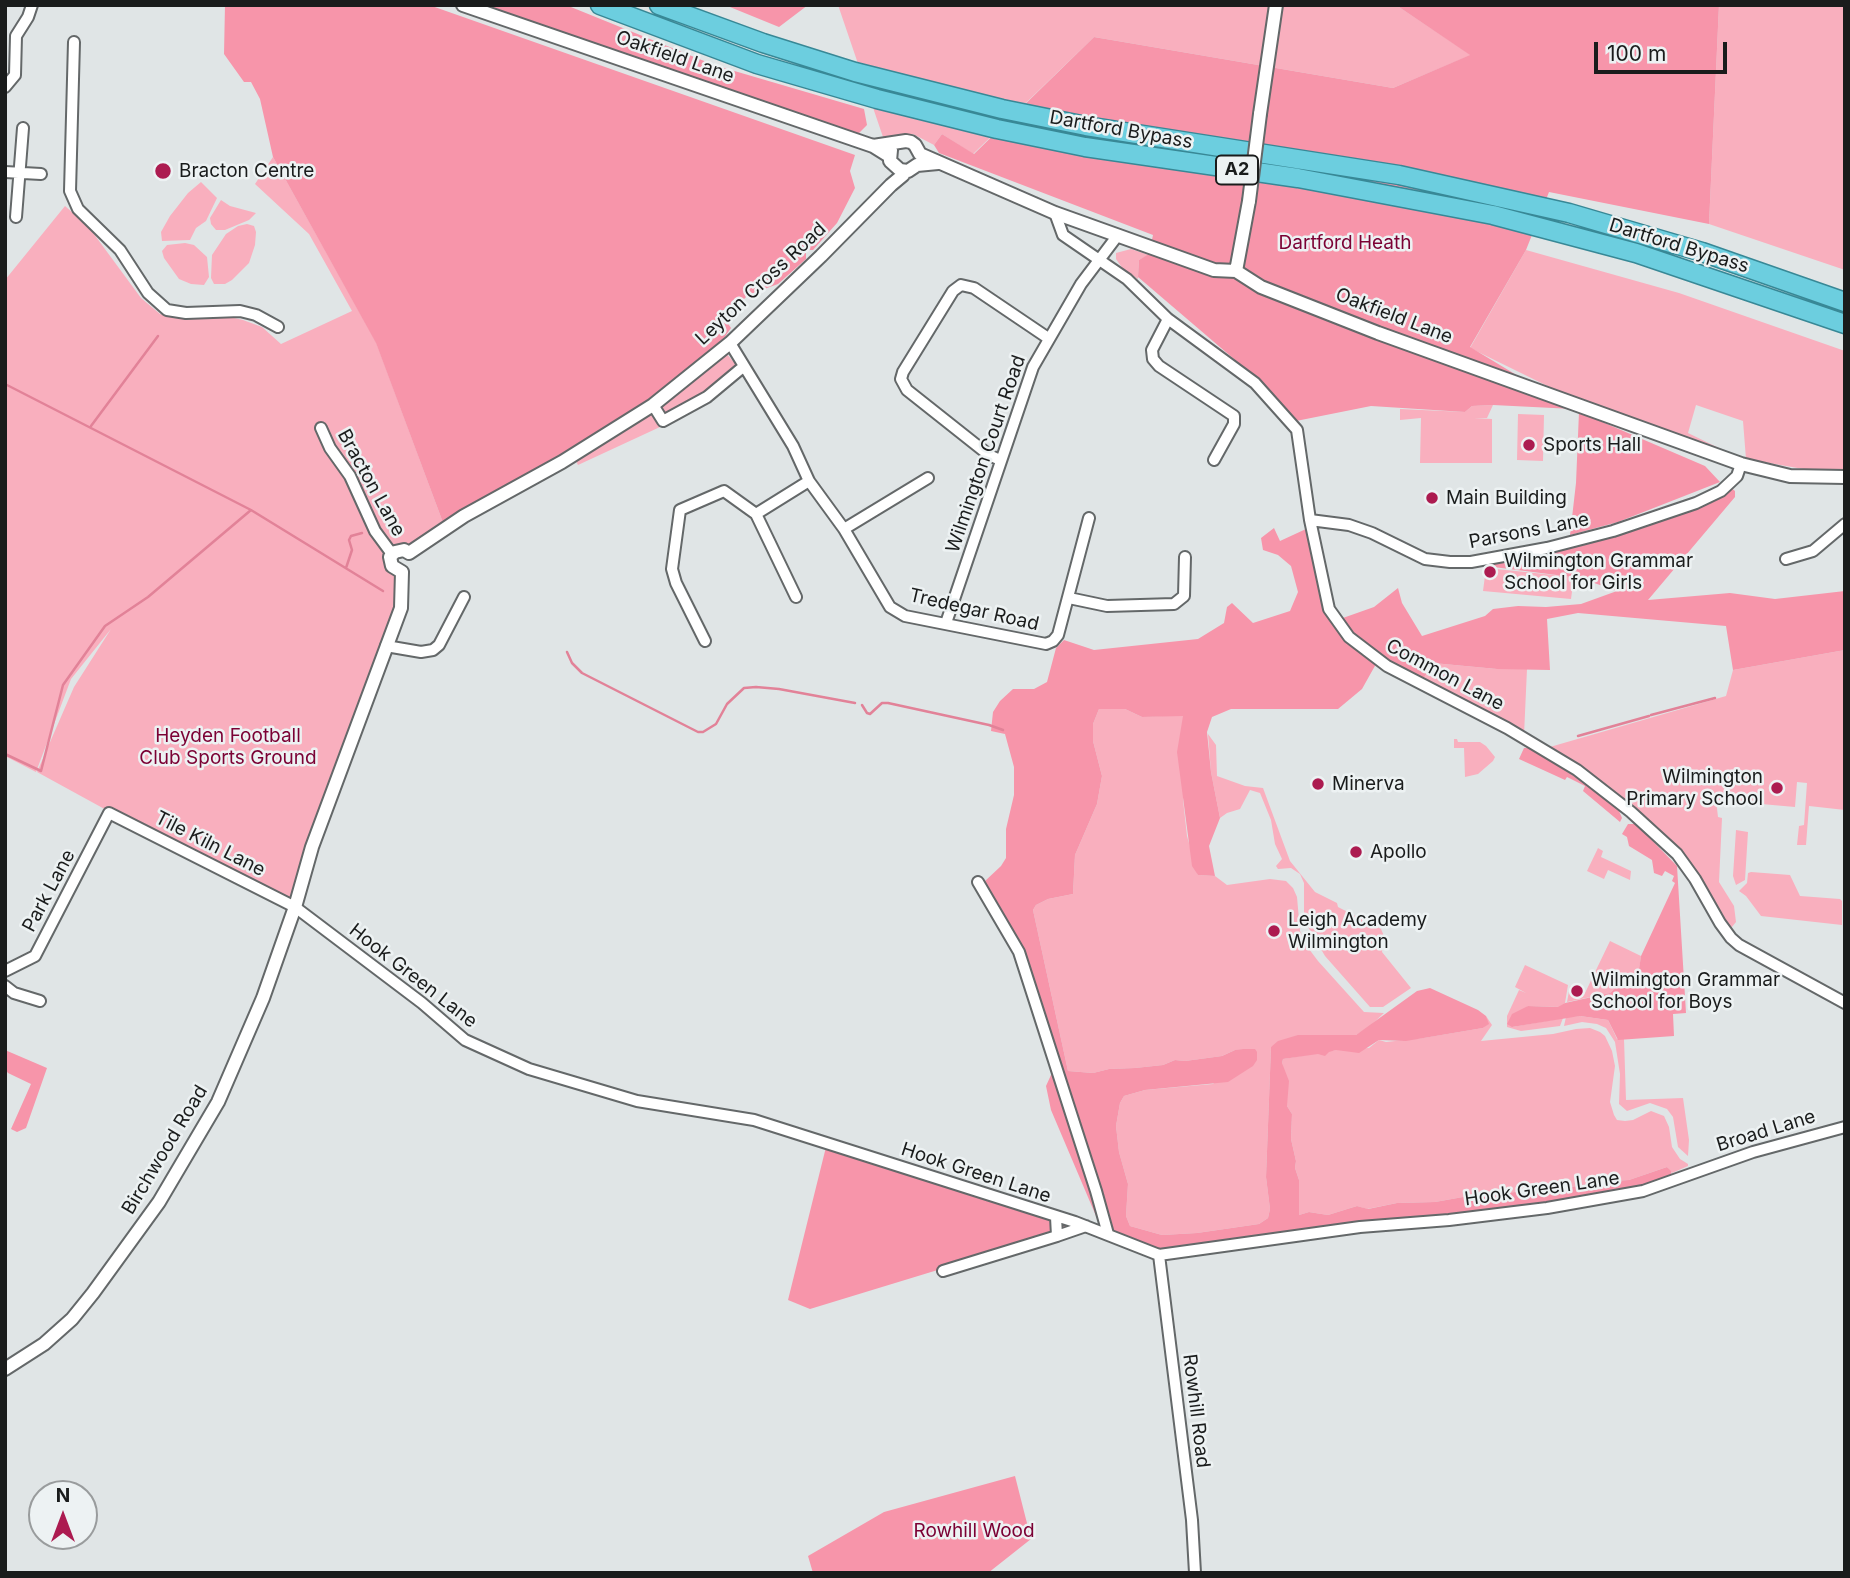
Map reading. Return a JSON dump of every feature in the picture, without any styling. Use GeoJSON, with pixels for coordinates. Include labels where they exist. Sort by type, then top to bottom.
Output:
{"type":"FeatureCollection","features":[{"type":"Feature","properties":{"kind":"highway"},"geometry":{"type":"LineString","coordinates":[[594,5],[628,17]]}},
{"type":"Feature","properties":{"kind":"highway","name":"Dartford Bypass"},"geometry":{"type":"LineString","coordinates":[[600,5],[757,64],[877,99],[997,129],[1085,147],[1298,178],[1424,201],[1551,230],[1708,276],[1845,324]]}},
{"type":"Feature","properties":{"kind":"highway","name":"Dartford Bypass"},"geometry":{"type":"LineString","coordinates":[[659,5],[763,43],[855,72],[1002,109],[1086,126],[1354,167],[1484,192],[1569,213],[1676,244],[1845,302]]}},
{"type":"Feature","properties":{"kind":"highway"},"geometry":{"type":"LineString","coordinates":[[680,5],[763,43]]}},
{"type":"Feature","properties":{"kind":"street"},"geometry":{"type":"LineString","coordinates":[[5,87],[15,75],[16,36],[32,5]]}},
{"type":"Feature","properties":{"kind":"street","name":"Oakfield Lane"},"geometry":{"type":"LineString","coordinates":[[463,5],[873,146],[895,159],[906,141],[911,142],[915,145],[918,160],[938,163],[1055,213],[1214,270],[1236,271],[1261,287],[1378,332],[1741,464],[1790,476],[1845,477]]}},
{"type":"Feature","properties":{"kind":"street"},"geometry":{"type":"LineString","coordinates":[[1236,271],[1276,5]]}},
{"type":"Feature","properties":{"kind":"street"},"geometry":{"type":"LineString","coordinates":[[74,42],[70,191],[78,209],[120,250],[148,293],[167,310],[186,313],[240,311],[256,315],[278,327]]}},
{"type":"Feature","properties":{"kind":"street"},"geometry":{"type":"LineString","coordinates":[[16,217],[23,128]]}},
{"type":"Feature","properties":{"kind":"street"},"geometry":{"type":"LineString","coordinates":[[895,159],[918,160]]}},
{"type":"Feature","properties":{"kind":"street","name":"Leyton Cross Road"},"geometry":{"type":"LineString","coordinates":[[392,554],[400,550],[409,552],[464,516],[526,484],[653,405],[730,343],[891,185],[895,159]]}},
{"type":"Feature","properties":{"kind":"street"},"geometry":{"type":"LineString","coordinates":[[5,172],[41,174]]}},
{"type":"Feature","properties":{"kind":"street","name":"Common Lane"},"geometry":{"type":"LineString","coordinates":[[1055,213],[1063,235],[1127,279],[1168,319],[1255,383],[1297,430],[1310,520],[1329,609],[1349,637],[1387,666],[1507,728],[1577,770],[1631,812],[1677,853],[1720,923],[1739,945],[1845,1003]]}},
{"type":"Feature","properties":{"kind":"street","name":"Wilmington Court Road"},"geometry":{"type":"LineString","coordinates":[[946,623],[1032,367],[1081,284],[1118,235]]}},
{"type":"Feature","properties":{"kind":"street"},"geometry":{"type":"LineString","coordinates":[[1000,460],[989,455],[907,390],[901,379],[953,290],[961,285],[974,288],[1048,338]]}},
{"type":"Feature","properties":{"kind":"street"},"geometry":{"type":"LineString","coordinates":[[1168,319],[1152,350],[1153,359],[1159,366],[1234,416],[1234,424],[1214,460]]}},
{"type":"Feature","properties":{"kind":"street","name":"Tredegar Road"},"geometry":{"type":"LineString","coordinates":[[730,343],[793,446],[809,481],[844,529],[890,607],[905,616],[1045,644],[1053,641],[1058,635],[1069,598],[1089,518]]}},
{"type":"Feature","properties":{"kind":"street"},"geometry":{"type":"LineString","coordinates":[[653,405],[663,421],[707,397],[743,367]]}},
{"type":"Feature","properties":{"kind":"street","name":"Bracton Lane"},"geometry":{"type":"LineString","coordinates":[[321,428],[330,448],[350,476],[375,531],[392,554]]}},
{"type":"Feature","properties":{"kind":"street","name":"Parsons Lane"},"geometry":{"type":"LineString","coordinates":[[1310,520],[1349,525],[1425,559],[1471,562],[1547,548],[1613,531],[1696,503],[1721,491],[1737,476],[1741,464]]}},
{"type":"Feature","properties":{"kind":"street"},"geometry":{"type":"LineString","coordinates":[[844,529],[928,478]]}},
{"type":"Feature","properties":{"kind":"street"},"geometry":{"type":"LineString","coordinates":[[757,514],[809,481]]}},
{"type":"Feature","properties":{"kind":"street"},"geometry":{"type":"LineString","coordinates":[[705,641],[676,583],[672,569],[680,510],[724,491],[757,514],[796,597]]}},
{"type":"Feature","properties":{"kind":"street"},"geometry":{"type":"LineString","coordinates":[[1786,559],[1813,551],[1845,524]]}},
{"type":"Feature","properties":{"kind":"street"},"geometry":{"type":"LineString","coordinates":[[402,572],[412,565],[409,552]]}},
{"type":"Feature","properties":{"kind":"street"},"geometry":{"type":"LineString","coordinates":[[392,554],[392,566],[402,572]]}},
{"type":"Feature","properties":{"kind":"street"},"geometry":{"type":"LineString","coordinates":[[1069,598],[1107,606],[1174,604],[1184,596],[1185,557]]}},
{"type":"Feature","properties":{"kind":"street"},"geometry":{"type":"LineString","coordinates":[[295,907],[312,847],[401,608],[402,572]]}},
{"type":"Feature","properties":{"kind":"street"},"geometry":{"type":"LineString","coordinates":[[386,646],[421,652],[433,650],[439,645],[464,597]]}},
{"type":"Feature","properties":{"kind":"street","name":"Tile Kiln Lane"},"geometry":{"type":"LineString","coordinates":[[109,813],[295,907]]}},
{"type":"Feature","properties":{"kind":"street","name":"Park Lane"},"geometry":{"type":"LineString","coordinates":[[5,971],[35,956],[109,813]]}},
{"type":"Feature","properties":{"kind":"street"},"geometry":{"type":"LineString","coordinates":[[978,882],[1019,952],[1108,1234]]}},
{"type":"Feature","properties":{"kind":"street","name":"Hook Green Lane"},"geometry":{"type":"LineString","coordinates":[[295,907],[422,1003],[465,1040],[529,1069],[637,1101],[754,1120],[1086,1226],[1159,1255],[1360,1227],[1547,1208],[1643,1191],[1697,1171]]}},
{"type":"Feature","properties":{"kind":"street","name":"Birchwood Road"},"geometry":{"type":"LineString","coordinates":[[5,1368],[44,1343],[72,1319],[123,1254],[189,1156],[218,1102],[245,1042],[295,907]]}},
{"type":"Feature","properties":{"kind":"street"},"geometry":{"type":"LineString","coordinates":[[5,986],[14,993],[40,1001]]}},
{"type":"Feature","properties":{"kind":"street","name":"Broad Lane"},"geometry":{"type":"LineString","coordinates":[[1697,1171],[1800,1138],[1845,1127]]}},
{"type":"Feature","properties":{"kind":"street"},"geometry":{"type":"LineString","coordinates":[[1056,1217],[1057,1236]]}},
{"type":"Feature","properties":{"kind":"street"},"geometry":{"type":"LineString","coordinates":[[943,1271],[1086,1226]]}},
{"type":"Feature","properties":{"kind":"street","name":"Rowhill Road"},"geometry":{"type":"LineString","coordinates":[[1159,1255],[1192,1520],[1195,1573]]}},
{"type":"Feature","properties":{"kind":"green space"},"geometry":{"type":"Polygon","coordinates":[[[225,5],[429,5],[855,155],[850,171],[855,188],[837,223],[813,250],[806,250],[806,259],[778,284],[748,295],[733,310],[721,313],[731,328],[724,338],[653,397],[560,459],[445,528],[376,343],[273,157],[260,99],[251,82],[244,82],[224,54],[225,5]]]}},
{"type":"Feature","properties":{"kind":"green space"},"geometry":{"type":"Polygon","coordinates":[[[481,5],[566,5],[714,65],[864,109],[867,125],[858,134],[481,5]]]}},
{"type":"Feature","properties":{"kind":"green space"},"geometry":{"type":"Polygon","coordinates":[[[725,5],[808,5],[779,27],[725,5]]]}},
{"type":"Feature","properties":{"kind":"green space"},"geometry":{"type":"Polygon","coordinates":[[[838,5],[1396,5],[1471,55],[1393,88],[1094,37],[973,154],[942,134],[934,145],[913,134],[883,137],[838,5]]]}},
{"type":"Feature","properties":{"kind":"green space","name":"Dartford Heath"},"geometry":{"type":"Polygon","coordinates":[[[1396,5],[1719,5],[1709,224],[1549,192],[1526,250],[1470,347],[1573,409],[1493,405],[1472,406],[1465,412],[1371,406],[1296,421],[1255,377],[1138,277],[1139,260],[1149,254],[1153,235],[939,153],[934,145],[942,134],[974,154],[1094,37],[1393,88],[1470,55],[1396,5]]]}},
{"type":"Feature","properties":{"kind":"green space"},"geometry":{"type":"Polygon","coordinates":[[[1719,5],[1845,5],[1845,270],[1709,224],[1719,5]]]}},
{"type":"Feature","properties":{"kind":"green space","name":"Heyden Football Club Sports Ground"},"geometry":{"type":"Polygon","coordinates":[[[273,157],[376,342],[445,528],[409,554],[397,559],[403,582],[401,608],[294,907],[37,772],[74,687],[111,629],[71,679],[36,772],[5,756],[5,280],[65,206],[88,226],[141,298],[160,314],[180,318],[230,317],[243,320],[262,327],[281,344],[352,311],[309,234],[255,184],[273,157]]]}},
{"type":"Feature","properties":{"kind":"green space"},"geometry":{"type":"Polygon","coordinates":[[[201,182],[217,198],[206,221],[196,228],[190,240],[162,241],[161,232],[170,216],[188,193],[201,182]]]}},
{"type":"Feature","properties":{"kind":"green space"},"geometry":{"type":"Polygon","coordinates":[[[221,200],[230,206],[256,213],[249,220],[225,230],[216,230],[210,218],[221,200]]]}},
{"type":"Feature","properties":{"kind":"green space"},"geometry":{"type":"Polygon","coordinates":[[[247,224],[254,226],[256,232],[249,263],[232,280],[225,284],[214,284],[211,278],[212,255],[226,234],[247,224]]]}},
{"type":"Feature","properties":{"kind":"green space"},"geometry":{"type":"Polygon","coordinates":[[[167,245],[194,245],[207,257],[209,277],[204,285],[179,279],[164,258],[162,251],[167,245]]]}},
{"type":"Feature","properties":{"kind":"green space"},"geometry":{"type":"Polygon","coordinates":[[[1131,249],[1149,255],[1139,260],[1138,279],[1123,269],[1116,259],[1116,253],[1131,249]]]}},
{"type":"Feature","properties":{"kind":"green space"},"geometry":{"type":"Polygon","coordinates":[[[1526,250],[1679,293],[1845,351],[1845,470],[1809,470],[1746,459],[1743,421],[1696,405],[1688,433],[1724,452],[1574,399],[1470,348],[1526,250]]]}},
{"type":"Feature","properties":{"kind":"green space"},"geometry":{"type":"Polygon","coordinates":[[[726,353],[737,366],[696,400],[666,415],[660,405],[726,353]]]}},
{"type":"Feature","properties":{"kind":"green space"},"geometry":{"type":"Polygon","coordinates":[[[1493,405],[1487,418],[1474,418],[1492,419],[1492,463],[1420,463],[1421,418],[1400,420],[1400,409],[1465,412],[1472,406],[1493,405]]]}},
{"type":"Feature","properties":{"kind":"green space"},"geometry":{"type":"Polygon","coordinates":[[[1579,412],[1705,466],[1720,482],[1618,522],[1570,535],[1576,483],[1579,412]]]}},
{"type":"Feature","properties":{"kind":"green space"},"geometry":{"type":"Polygon","coordinates":[[[649,413],[654,414],[660,427],[578,465],[576,461],[649,413]]]}},
{"type":"Feature","properties":{"kind":"green space"},"geometry":{"type":"Polygon","coordinates":[[[1518,414],[1544,415],[1543,461],[1517,460],[1518,414]]]}},
{"type":"Feature","properties":{"kind":"green space"},"geometry":{"type":"Polygon","coordinates":[[[1730,487],[1735,491],[1735,497],[1648,600],[1730,593],[1775,599],[1845,591],[1845,650],[1733,670],[1726,626],[1578,613],[1547,619],[1550,670],[1497,669],[1433,663],[1422,681],[1394,666],[1354,634],[1340,619],[1374,607],[1398,588],[1402,603],[1422,636],[1485,616],[1493,609],[1581,604],[1617,591],[1580,578],[1478,565],[1548,553],[1730,487]]]}},
{"type":"Feature","properties":{"kind":"green space"},"geometry":{"type":"Polygon","coordinates":[[[1274,528],[1280,541],[1306,529],[1326,615],[1337,630],[1376,664],[1362,689],[1338,709],[1231,709],[1212,717],[1207,732],[1220,818],[1209,846],[1215,876],[1198,875],[1192,866],[1177,752],[1183,716],[1142,717],[1125,709],[1099,709],[1093,724],[1093,741],[1102,776],[1097,804],[1075,855],[1073,894],[1048,899],[1036,905],[1033,910],[1068,1071],[1093,1073],[1109,1069],[1163,1065],[1175,1060],[1222,1056],[1235,1050],[1255,1049],[1257,1052],[1257,1060],[1253,1066],[1228,1082],[1145,1090],[1124,1096],[1116,1126],[1119,1152],[1128,1184],[1126,1216],[1130,1226],[1162,1235],[1197,1233],[1259,1224],[1268,1218],[1270,1209],[1266,1177],[1271,1047],[1278,1041],[1298,1035],[1356,1035],[1417,991],[1430,988],[1478,1010],[1486,1016],[1489,1024],[1483,1028],[1406,1041],[1379,1040],[1359,1053],[1336,1050],[1325,1056],[1318,1054],[1283,1059],[1289,1081],[1287,1106],[1292,1114],[1291,1139],[1299,1180],[1299,1215],[1309,1212],[1328,1215],[1357,1206],[1368,1209],[1397,1203],[1497,1197],[1507,1193],[1540,1189],[1552,1191],[1596,1182],[1629,1180],[1667,1167],[1672,1177],[1638,1190],[1533,1206],[1158,1250],[1109,1230],[1099,1223],[1051,1110],[1046,1086],[1051,1075],[1059,1073],[1014,937],[984,882],[1006,858],[1006,829],[1014,795],[1014,767],[1005,734],[991,731],[993,712],[1013,689],[1034,689],[1047,682],[1056,648],[1064,640],[1094,650],[1198,639],[1224,623],[1227,607],[1232,603],[1253,623],[1290,611],[1298,592],[1291,566],[1278,555],[1263,550],[1261,538],[1274,528]]]}},
{"type":"Feature","properties":{"kind":"green space"},"geometry":{"type":"Polygon","coordinates":[[[1486,568],[1574,577],[1571,599],[1483,591],[1486,568]]]}},
{"type":"Feature","properties":{"kind":"green space"},"geometry":{"type":"Polygon","coordinates":[[[1845,650],[1845,810],[1809,806],[1806,845],[1797,845],[1799,826],[1804,825],[1807,783],[1797,782],[1795,807],[1716,800],[1718,817],[1722,818],[1719,882],[1734,906],[1736,922],[1731,928],[1723,921],[1689,861],[1543,749],[1726,696],[1733,670],[1845,650]]]}},
{"type":"Feature","properties":{"kind":"green space"},"geometry":{"type":"Polygon","coordinates":[[[1433,663],[1527,669],[1524,735],[1422,681],[1433,663]]]}},
{"type":"Feature","properties":{"kind":"green space"},"geometry":{"type":"Polygon","coordinates":[[[1099,709],[1125,709],[1142,717],[1183,715],[1183,800],[1187,836],[1198,875],[1215,876],[1227,885],[1270,879],[1286,881],[1297,897],[1300,931],[1306,945],[1364,1012],[1384,1013],[1356,1035],[1333,1036],[1271,1047],[1266,1177],[1270,1209],[1268,1218],[1259,1224],[1162,1235],[1130,1226],[1126,1216],[1128,1184],[1119,1152],[1116,1126],[1124,1096],[1145,1090],[1213,1084],[1255,1049],[1235,1050],[1222,1056],[1175,1060],[1163,1065],[1109,1069],[1093,1073],[1068,1071],[1033,910],[1036,905],[1048,899],[1073,894],[1075,855],[1097,804],[1102,776],[1093,741],[1093,724],[1099,709]]]}},
{"type":"Feature","properties":{"kind":"green space"},"geometry":{"type":"Polygon","coordinates":[[[1208,734],[1216,745],[1217,776],[1245,786],[1263,788],[1290,861],[1315,892],[1381,929],[1384,936],[1382,952],[1411,988],[1383,1007],[1370,1007],[1325,956],[1304,920],[1304,883],[1300,874],[1291,868],[1278,869],[1276,866],[1282,859],[1260,793],[1250,790],[1240,809],[1220,818],[1211,772],[1208,734]]]}},
{"type":"Feature","properties":{"kind":"green space"},"geometry":{"type":"Polygon","coordinates":[[[1454,739],[1458,742],[1480,742],[1495,757],[1493,761],[1478,774],[1465,777],[1464,748],[1454,748],[1454,739]]]}},
{"type":"Feature","properties":{"kind":"green space"},"geometry":{"type":"Polygon","coordinates":[[[1524,748],[1539,753],[1589,786],[1619,811],[1622,818],[1620,822],[1583,791],[1585,786],[1519,759],[1524,748]]]}},
{"type":"Feature","properties":{"kind":"green space"},"geometry":{"type":"Polygon","coordinates":[[[1628,824],[1636,824],[1677,866],[1686,1013],[1673,1014],[1674,1036],[1618,1040],[1608,1020],[1580,1016],[1512,1027],[1507,1024],[1512,1014],[1528,1006],[1558,1007],[1610,993],[1639,969],[1641,956],[1675,883],[1672,881],[1674,876],[1665,871],[1662,876],[1654,873],[1652,860],[1629,846],[1627,837],[1622,834],[1628,824]]]}},
{"type":"Feature","properties":{"kind":"green space"},"geometry":{"type":"Polygon","coordinates":[[[1736,830],[1748,832],[1745,880],[1736,885],[1733,876],[1736,830]]]}},
{"type":"Feature","properties":{"kind":"green space"},"geometry":{"type":"Polygon","coordinates":[[[1598,848],[1603,851],[1601,857],[1631,871],[1630,880],[1608,870],[1604,879],[1587,871],[1598,848]]]}},
{"type":"Feature","properties":{"kind":"green space"},"geometry":{"type":"Polygon","coordinates":[[[1748,873],[1790,875],[1800,896],[1840,899],[1842,925],[1761,916],[1739,891],[1747,883],[1748,873]]]}},
{"type":"Feature","properties":{"kind":"green space"},"geometry":{"type":"Polygon","coordinates":[[[1610,941],[1641,956],[1639,970],[1610,993],[1567,1002],[1570,986],[1585,993],[1610,941]]]}},
{"type":"Feature","properties":{"kind":"green space"},"geometry":{"type":"Polygon","coordinates":[[[1525,965],[1568,985],[1565,1003],[1560,1007],[1528,1006],[1512,1027],[1563,1018],[1560,1026],[1521,1031],[1507,1027],[1507,1016],[1519,990],[1526,993],[1515,987],[1525,965]]]}},
{"type":"Feature","properties":{"kind":"green space"},"geometry":{"type":"Polygon","coordinates":[[[1486,1016],[1492,1025],[1481,1041],[1576,1029],[1590,1028],[1600,1032],[1612,1051],[1615,1066],[1610,1102],[1617,1120],[1633,1120],[1651,1111],[1664,1116],[1672,1147],[1688,1166],[1672,1173],[1667,1167],[1629,1180],[1596,1182],[1552,1191],[1540,1189],[1507,1193],[1497,1197],[1397,1203],[1367,1209],[1357,1206],[1328,1215],[1309,1212],[1299,1215],[1299,1180],[1291,1139],[1292,1114],[1287,1106],[1283,1059],[1336,1050],[1369,1048],[1379,1040],[1386,1042],[1423,1038],[1483,1028],[1488,1024],[1486,1016]]]}},
{"type":"Feature","properties":{"kind":"green space"},"geometry":{"type":"Polygon","coordinates":[[[1566,1017],[1608,1020],[1617,1039],[1624,1039],[1626,1100],[1683,1098],[1689,1140],[1688,1156],[1678,1147],[1673,1117],[1667,1109],[1650,1103],[1627,1111],[1619,1104],[1620,1074],[1615,1042],[1606,1028],[1597,1024],[1582,1022],[1564,1026],[1566,1017]]]}},
{"type":"Feature","properties":{"kind":"green space"},"geometry":{"type":"Polygon","coordinates":[[[5,1050],[47,1068],[26,1128],[17,1132],[11,1129],[31,1084],[8,1073],[5,1069],[5,1050]]]}},
{"type":"Feature","properties":{"kind":"green space"},"geometry":{"type":"Polygon","coordinates":[[[827,1143],[1074,1222],[1049,1236],[810,1309],[788,1300],[827,1143]]]}},
{"type":"Feature","properties":{"kind":"green space","name":"Rowhill Wood"},"geometry":{"type":"Polygon","coordinates":[[[1015,1476],[1031,1539],[988,1573],[813,1573],[808,1556],[884,1512],[1015,1476]]]}},
{"type":"Feature","properties":{"kind":"waterway"},"geometry":{"type":"LineString","coordinates":[[91,426],[158,336]]}},
{"type":"Feature","properties":{"kind":"waterway"},"geometry":{"type":"LineString","coordinates":[[5,384],[251,510]]}},
{"type":"Feature","properties":{"kind":"waterway"},"geometry":{"type":"LineString","coordinates":[[5,754],[41,771],[63,685],[105,626],[148,597],[251,510],[383,591]]}},
{"type":"Feature","properties":{"kind":"waterway"},"geometry":{"type":"LineString","coordinates":[[346,568],[352,550],[349,540],[351,536],[362,533]]}},
{"type":"Feature","properties":{"kind":"waterway"},"geometry":{"type":"LineString","coordinates":[[567,652],[572,663],[582,673],[698,732],[716,724],[727,704],[744,688],[779,689],[855,703]]}},
{"type":"Feature","properties":{"kind":"waterway"},"geometry":{"type":"LineString","coordinates":[[1651,715],[1715,698]]}},
{"type":"Feature","properties":{"kind":"waterway"},"geometry":{"type":"LineString","coordinates":[[862,705],[870,714],[882,703],[888,703],[1003,730]]}},
{"type":"Feature","properties":{"kind":"waterway"},"geometry":{"type":"LineString","coordinates":[[1578,736],[1649,716]]}},
{"type":"Feature","properties":{"kind":"place","name":"Bracton Centre"},"geometry":{"type":"Point","coordinates":[163,171]}},
{"type":"Feature","properties":{"kind":"place","name":"Sports Hall"},"geometry":{"type":"Point","coordinates":[1529,445]}},
{"type":"Feature","properties":{"kind":"place","name":"Main Building"},"geometry":{"type":"Point","coordinates":[1432,498]}},
{"type":"Feature","properties":{"kind":"place","name":"Wilmington Grammar School for Girls"},"geometry":{"type":"Point","coordinates":[1490,572]}},
{"type":"Feature","properties":{"kind":"place","name":"Minerva"},"geometry":{"type":"Point","coordinates":[1318,784]}},
{"type":"Feature","properties":{"kind":"place","name":"Wilmington Primary School"},"geometry":{"type":"Point","coordinates":[1777,788]}},
{"type":"Feature","properties":{"kind":"place","name":"Apollo"},"geometry":{"type":"Point","coordinates":[1356,852]}},
{"type":"Feature","properties":{"kind":"place","name":"Leigh Academy Wilmington"},"geometry":{"type":"Point","coordinates":[1274,931]}},
{"type":"Feature","properties":{"kind":"place","name":"Wilmington Grammar School for Boys"},"geometry":{"type":"Point","coordinates":[1577,991]}}]}
